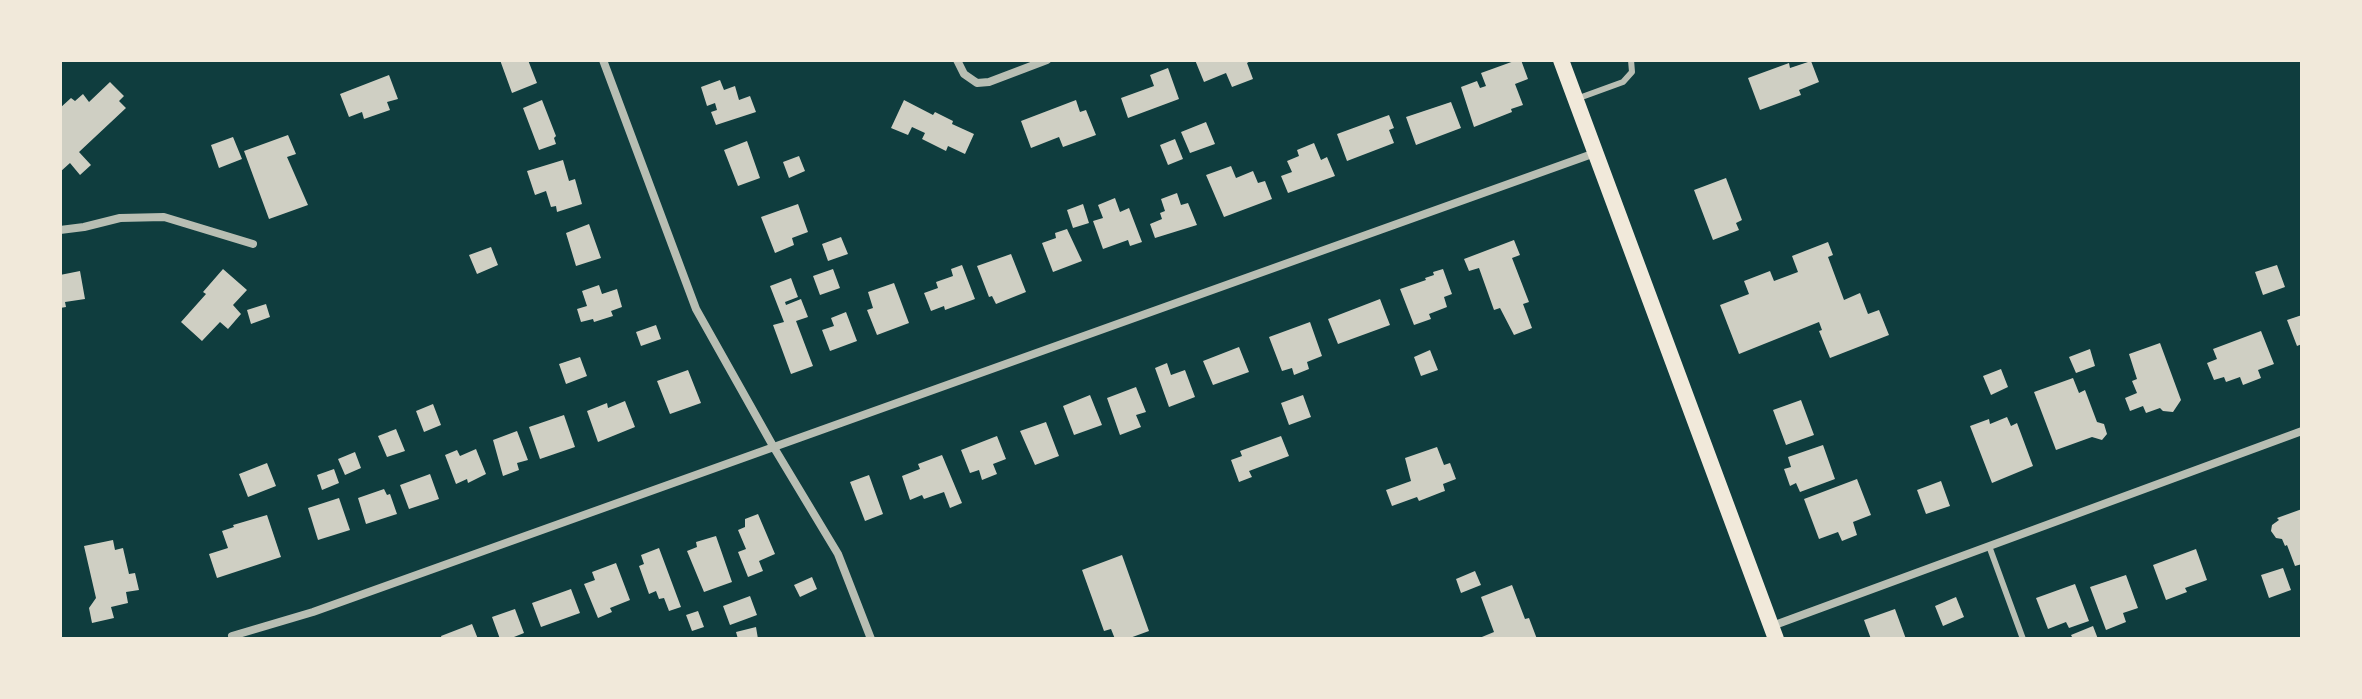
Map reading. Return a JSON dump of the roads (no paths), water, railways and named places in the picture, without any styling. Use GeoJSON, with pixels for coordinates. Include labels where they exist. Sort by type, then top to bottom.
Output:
{"type":"FeatureCollection","features":[{"type":"Feature","properties":{"kind":"main road"},"geometry":{"type":"LineString","coordinates":[[1561,60],[1774,633]]}},
{"type":"Feature","properties":{"kind":"street"},"geometry":{"type":"LineString","coordinates":[[603,60],[696,309],[838,554],[871,639]]}},
{"type":"Feature","properties":{"kind":"street"},"geometry":{"type":"LineString","coordinates":[[957,60],[964,74],[977,83],[989,82],[1047,60]]}},
{"type":"Feature","properties":{"kind":"street"},"geometry":{"type":"LineString","coordinates":[[232,636],[313,612],[1595,153]]}},
{"type":"Feature","properties":{"kind":"street"},"geometry":{"type":"LineString","coordinates":[[60,230],[120,218],[164,217],[253,244]]}},
{"type":"Feature","properties":{"kind":"street"},"geometry":{"type":"LineString","coordinates":[[1774,633],[1989,546],[2302,431]]}},
{"type":"Feature","properties":{"kind":"lane"},"geometry":{"type":"LineString","coordinates":[[1576,99],[1623,82],[1632,72],[1631,60]]}},
{"type":"Feature","properties":{"kind":"lane"},"geometry":{"type":"LineString","coordinates":[[1989,546],[2023,639]]}}]}
